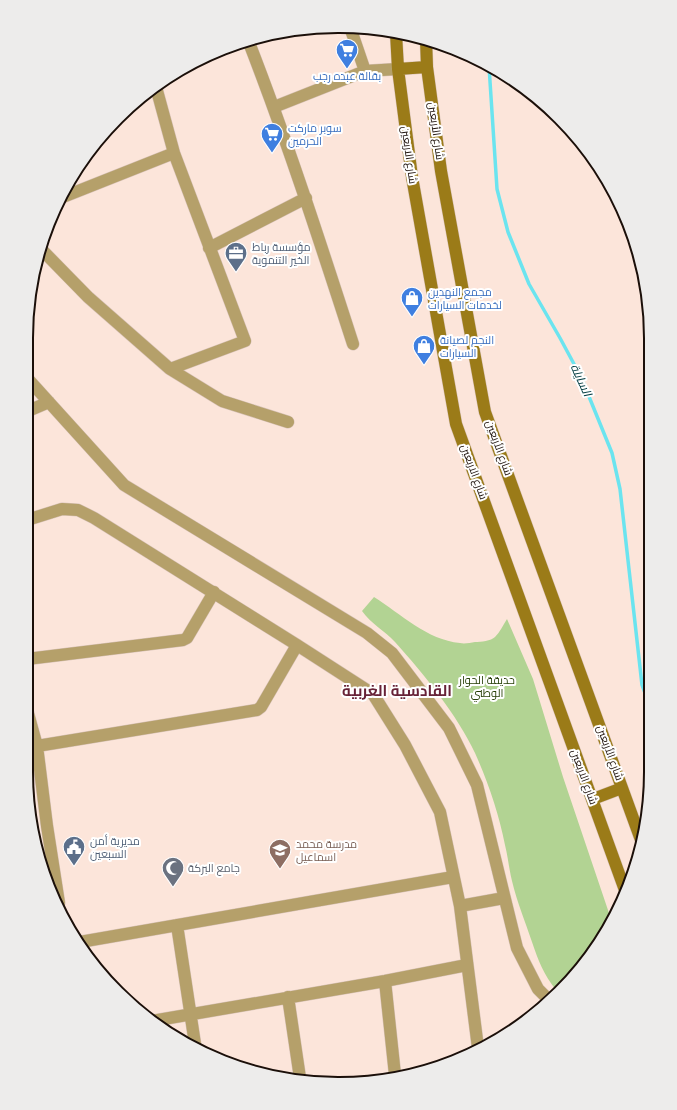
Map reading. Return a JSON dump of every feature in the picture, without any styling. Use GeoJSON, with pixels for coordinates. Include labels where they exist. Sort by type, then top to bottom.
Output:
{"type":"FeatureCollection","features":[{"type":"Feature","properties":{"kind":"main road","name":"شارع الاربعين"},"geometry":{"type":"LineString","coordinates":[[396,39],[398,69],[412,177],[456,424],[534,643],[623,884]]}},
{"type":"Feature","properties":{"kind":"main road","name":"شارع الأربعين"},"geometry":{"type":"LineString","coordinates":[[426,46],[427,67],[441,172],[485,412],[638,832]]}},
{"type":"Feature","properties":{"kind":"main road"},"geometry":{"type":"LineString","coordinates":[[398,69],[427,67]]}},
{"type":"Feature","properties":{"kind":"main road"},"geometry":{"type":"LineString","coordinates":[[592,799],[622,788]]}},
{"type":"Feature","properties":{"kind":"street"},"geometry":{"type":"LineString","coordinates":[[352,34],[365,71]]}},
{"type":"Feature","properties":{"kind":"street"},"geometry":{"type":"LineString","coordinates":[[250,46],[274,107],[306,198],[353,344]]}},
{"type":"Feature","properties":{"kind":"street"},"geometry":{"type":"LineString","coordinates":[[274,107],[365,71],[398,69]]}},
{"type":"Feature","properties":{"kind":"street"},"geometry":{"type":"LineString","coordinates":[[158,93],[174,153],[245,341],[170,369]]}},
{"type":"Feature","properties":{"kind":"street"},"geometry":{"type":"LineString","coordinates":[[70,194],[174,153]]}},
{"type":"Feature","properties":{"kind":"street"},"geometry":{"type":"LineString","coordinates":[[209,248],[306,198]]}},
{"type":"Feature","properties":{"kind":"street"},"geometry":{"type":"LineString","coordinates":[[45,253],[88,297],[170,369],[222,401],[288,422]]}},
{"type":"Feature","properties":{"kind":"street"},"geometry":{"type":"LineString","coordinates":[[33,384],[124,485],[366,632],[392,653],[449,728],[477,786],[517,948],[538,989],[545,996]]}},
{"type":"Feature","properties":{"kind":"street"},"geometry":{"type":"LineString","coordinates":[[33,409],[49,402]]}},
{"type":"Feature","properties":{"kind":"street"},"geometry":{"type":"LineString","coordinates":[[33,518],[62,509],[78,510],[94,518],[214,592],[372,694],[405,745],[440,812],[452,877],[460,906],[466,965],[477,1043]]}},
{"type":"Feature","properties":{"kind":"street"},"geometry":{"type":"LineString","coordinates":[[33,658],[183,640],[187,638],[214,592]]}},
{"type":"Feature","properties":{"kind":"street"},"geometry":{"type":"LineString","coordinates":[[33,746],[257,710],[261,707],[297,645]]}},
{"type":"Feature","properties":{"kind":"street"},"geometry":{"type":"LineString","coordinates":[[33,762],[41,827],[55,884]]}},
{"type":"Feature","properties":{"kind":"street"},"geometry":{"type":"LineString","coordinates":[[84,941],[452,877]]}},
{"type":"Feature","properties":{"kind":"street"},"geometry":{"type":"LineString","coordinates":[[460,906],[504,898]]}},
{"type":"Feature","properties":{"kind":"street"},"geometry":{"type":"LineString","coordinates":[[177,926],[194,1040]]}},
{"type":"Feature","properties":{"kind":"street"},"geometry":{"type":"LineString","coordinates":[[160,1019],[385,981],[466,965]]}},
{"type":"Feature","properties":{"kind":"street"},"geometry":{"type":"LineString","coordinates":[[385,981],[395,1072]]}},
{"type":"Feature","properties":{"kind":"street"},"geometry":{"type":"LineString","coordinates":[[288,997],[299,1074]]}},
{"type":"Feature","properties":{"kind":"green space","name":"حديقة الحوار الوطني"},"geometry":{"type":"Polygon","coordinates":[[[374,597],[425,632],[448,641],[462,643],[483,641],[495,637],[507,619],[533,679],[563,777],[609,913],[593,941],[555,988],[548,979],[534,949],[512,881],[503,833],[489,787],[468,739],[450,710],[417,667],[395,642],[362,611],[374,597]]]}},
{"type":"Feature","properties":{"kind":"waterway","name":"السايلة"},"geometry":{"type":"LineString","coordinates":[[489,73],[497,189],[508,232],[529,284],[581,377],[612,453],[620,489],[642,685],[644,690]]}},
{"type":"Feature","properties":{"kind":"place","name":"بقالة عبده رجب"},"geometry":{"type":"Point","coordinates":[347,70]}},
{"type":"Feature","properties":{"kind":"place","name":"سوبر ماركت الحرمين"},"geometry":{"type":"Point","coordinates":[272,154]}},
{"type":"Feature","properties":{"kind":"place","name":"مؤسسة رباط الخير التنموية"},"geometry":{"type":"Point","coordinates":[236,272]}},
{"type":"Feature","properties":{"kind":"place","name":"مجمع النهدين لخدمات السيارات"},"geometry":{"type":"Point","coordinates":[412,318]}},
{"type":"Feature","properties":{"kind":"place","name":"النجم لصيانة السيارات"},"geometry":{"type":"Point","coordinates":[424,366]}},
{"type":"Feature","properties":{"kind":"place","name":"مديرية أمن السبعين"},"geometry":{"type":"Point","coordinates":[74,866]}},
{"type":"Feature","properties":{"kind":"place","name":"مدرسة محمد اسماعيل"},"geometry":{"type":"Point","coordinates":[280,870]}},
{"type":"Feature","properties":{"kind":"place","name":"جامع البركة"},"geometry":{"type":"Point","coordinates":[173,888]}},
{"type":"Feature","properties":{"kind":"district","name":"القادسية الغربية"},"geometry":{"type":"Point","coordinates":[397,691]}}]}
